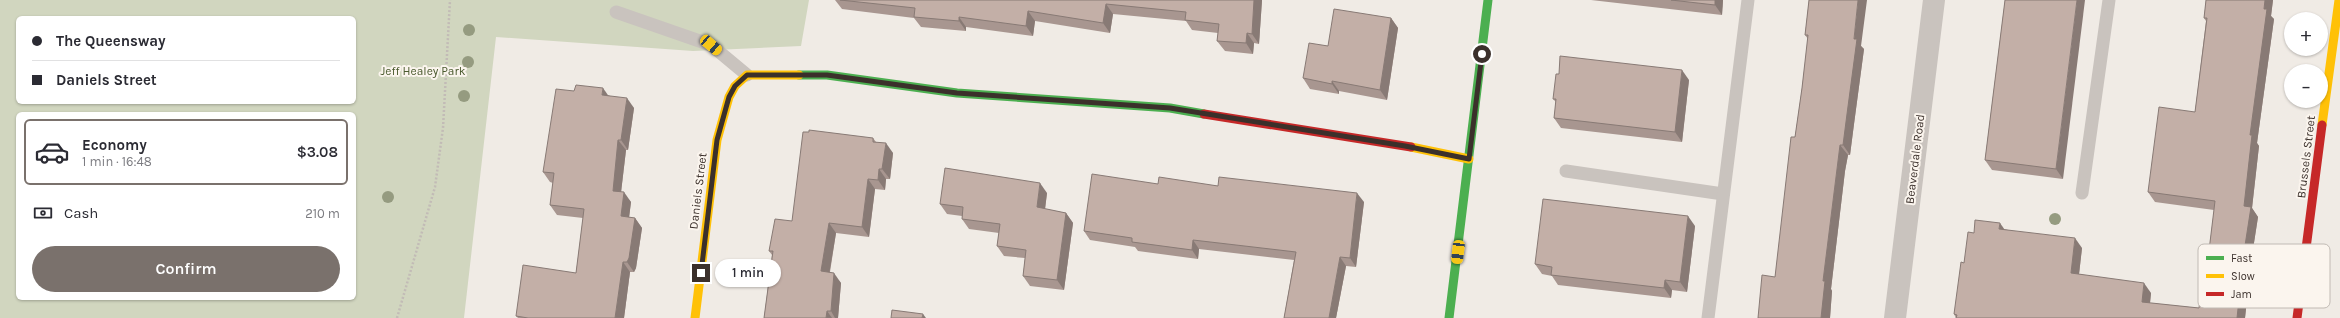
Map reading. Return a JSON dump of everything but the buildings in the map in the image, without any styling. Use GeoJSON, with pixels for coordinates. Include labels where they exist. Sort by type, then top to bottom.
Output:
{"type":"FeatureCollection","features":[{"type":"Feature","properties":{"kind":"street"},"geometry":{"type":"LineString","coordinates":[[1449,318],[1488,0]]}},
{"type":"Feature","properties":{"kind":"street","name":"Beaverdale Road"},"geometry":{"type":"LineString","coordinates":[[1895,318],[1934,0]]}},
{"type":"Feature","properties":{"kind":"street","name":"Brussels Street"},"geometry":{"type":"LineString","coordinates":[[2307,244],[2339,0]]}},
{"type":"Feature","properties":{"kind":"street"},"geometry":{"type":"LineString","coordinates":[[747,75],[827,75],[957,93],[1170,108],[1405,146],[1469,159]]}},
{"type":"Feature","properties":{"kind":"street","name":"Daniels Street"},"geometry":{"type":"LineString","coordinates":[[695,318],[717,140],[729,97],[735,86],[747,75]]}},
{"type":"Feature","properties":{"kind":"street","name":"Brussels Street"},"geometry":{"type":"LineString","coordinates":[[2297,318],[2298,308]]}},
{"type":"Feature","properties":{"kind":"lane"},"geometry":{"type":"LineString","coordinates":[[1708,318],[1748,0]]}},
{"type":"Feature","properties":{"kind":"lane"},"geometry":{"type":"LineString","coordinates":[[2082,194],[2110,0]]}},
{"type":"Feature","properties":{"kind":"lane"},"geometry":{"type":"LineString","coordinates":[[616,12],[711,45],[747,75]]}},
{"type":"Feature","properties":{"kind":"lane"},"geometry":{"type":"LineString","coordinates":[[1566,171],[1723,194]]}},
{"type":"Feature","properties":{"kind":"path"},"geometry":{"type":"LineString","coordinates":[[398,318],[435,187],[443,128],[450,0]]}},
{"type":"Feature","properties":{"kind":"green space","name":"Jeff Healey Park"},"geometry":{"type":"Polygon","coordinates":[[[0,0],[809,0],[801,46],[693,51],[496,37],[464,318],[0,318],[0,0]]]}},
{"type":"Feature","properties":{"kind":"traffic: fast"},"geometry":{"type":"LineString","coordinates":[[1449,318],[1488,0]]}},
{"type":"Feature","properties":{"kind":"traffic: fast"},"geometry":{"type":"LineString","coordinates":[[799,75],[827,75],[957,93],[1170,108],[1204,114]]}},
{"type":"Feature","properties":{"kind":"traffic: slow"},"geometry":{"type":"LineString","coordinates":[[2322,125],[2339,0]]}},
{"type":"Feature","properties":{"kind":"traffic: slow"},"geometry":{"type":"LineString","coordinates":[[695,318],[717,140],[729,97],[735,86],[747,75],[799,75]]}},
{"type":"Feature","properties":{"kind":"traffic: slow"},"geometry":{"type":"LineString","coordinates":[[1411,147],[1469,159]]}},
{"type":"Feature","properties":{"kind":"traffic: jam"},"geometry":{"type":"LineString","coordinates":[[1204,114],[1411,147]]}},
{"type":"Feature","properties":{"kind":"traffic: jam"},"geometry":{"type":"LineString","coordinates":[[2307,244],[2322,125]]}},
{"type":"Feature","properties":{"kind":"traffic: jam"},"geometry":{"type":"LineString","coordinates":[[2297,318],[2298,308]]}},
{"type":"Feature","properties":{"kind":"route"},"geometry":{"type":"LineString","coordinates":[[701,273],[717,140],[729,97],[735,86],[747,75],[827,75],[887,82],[957,93],[1170,108],[1222,115],[1405,146],[1469,159],[1482,54]]}}]}
